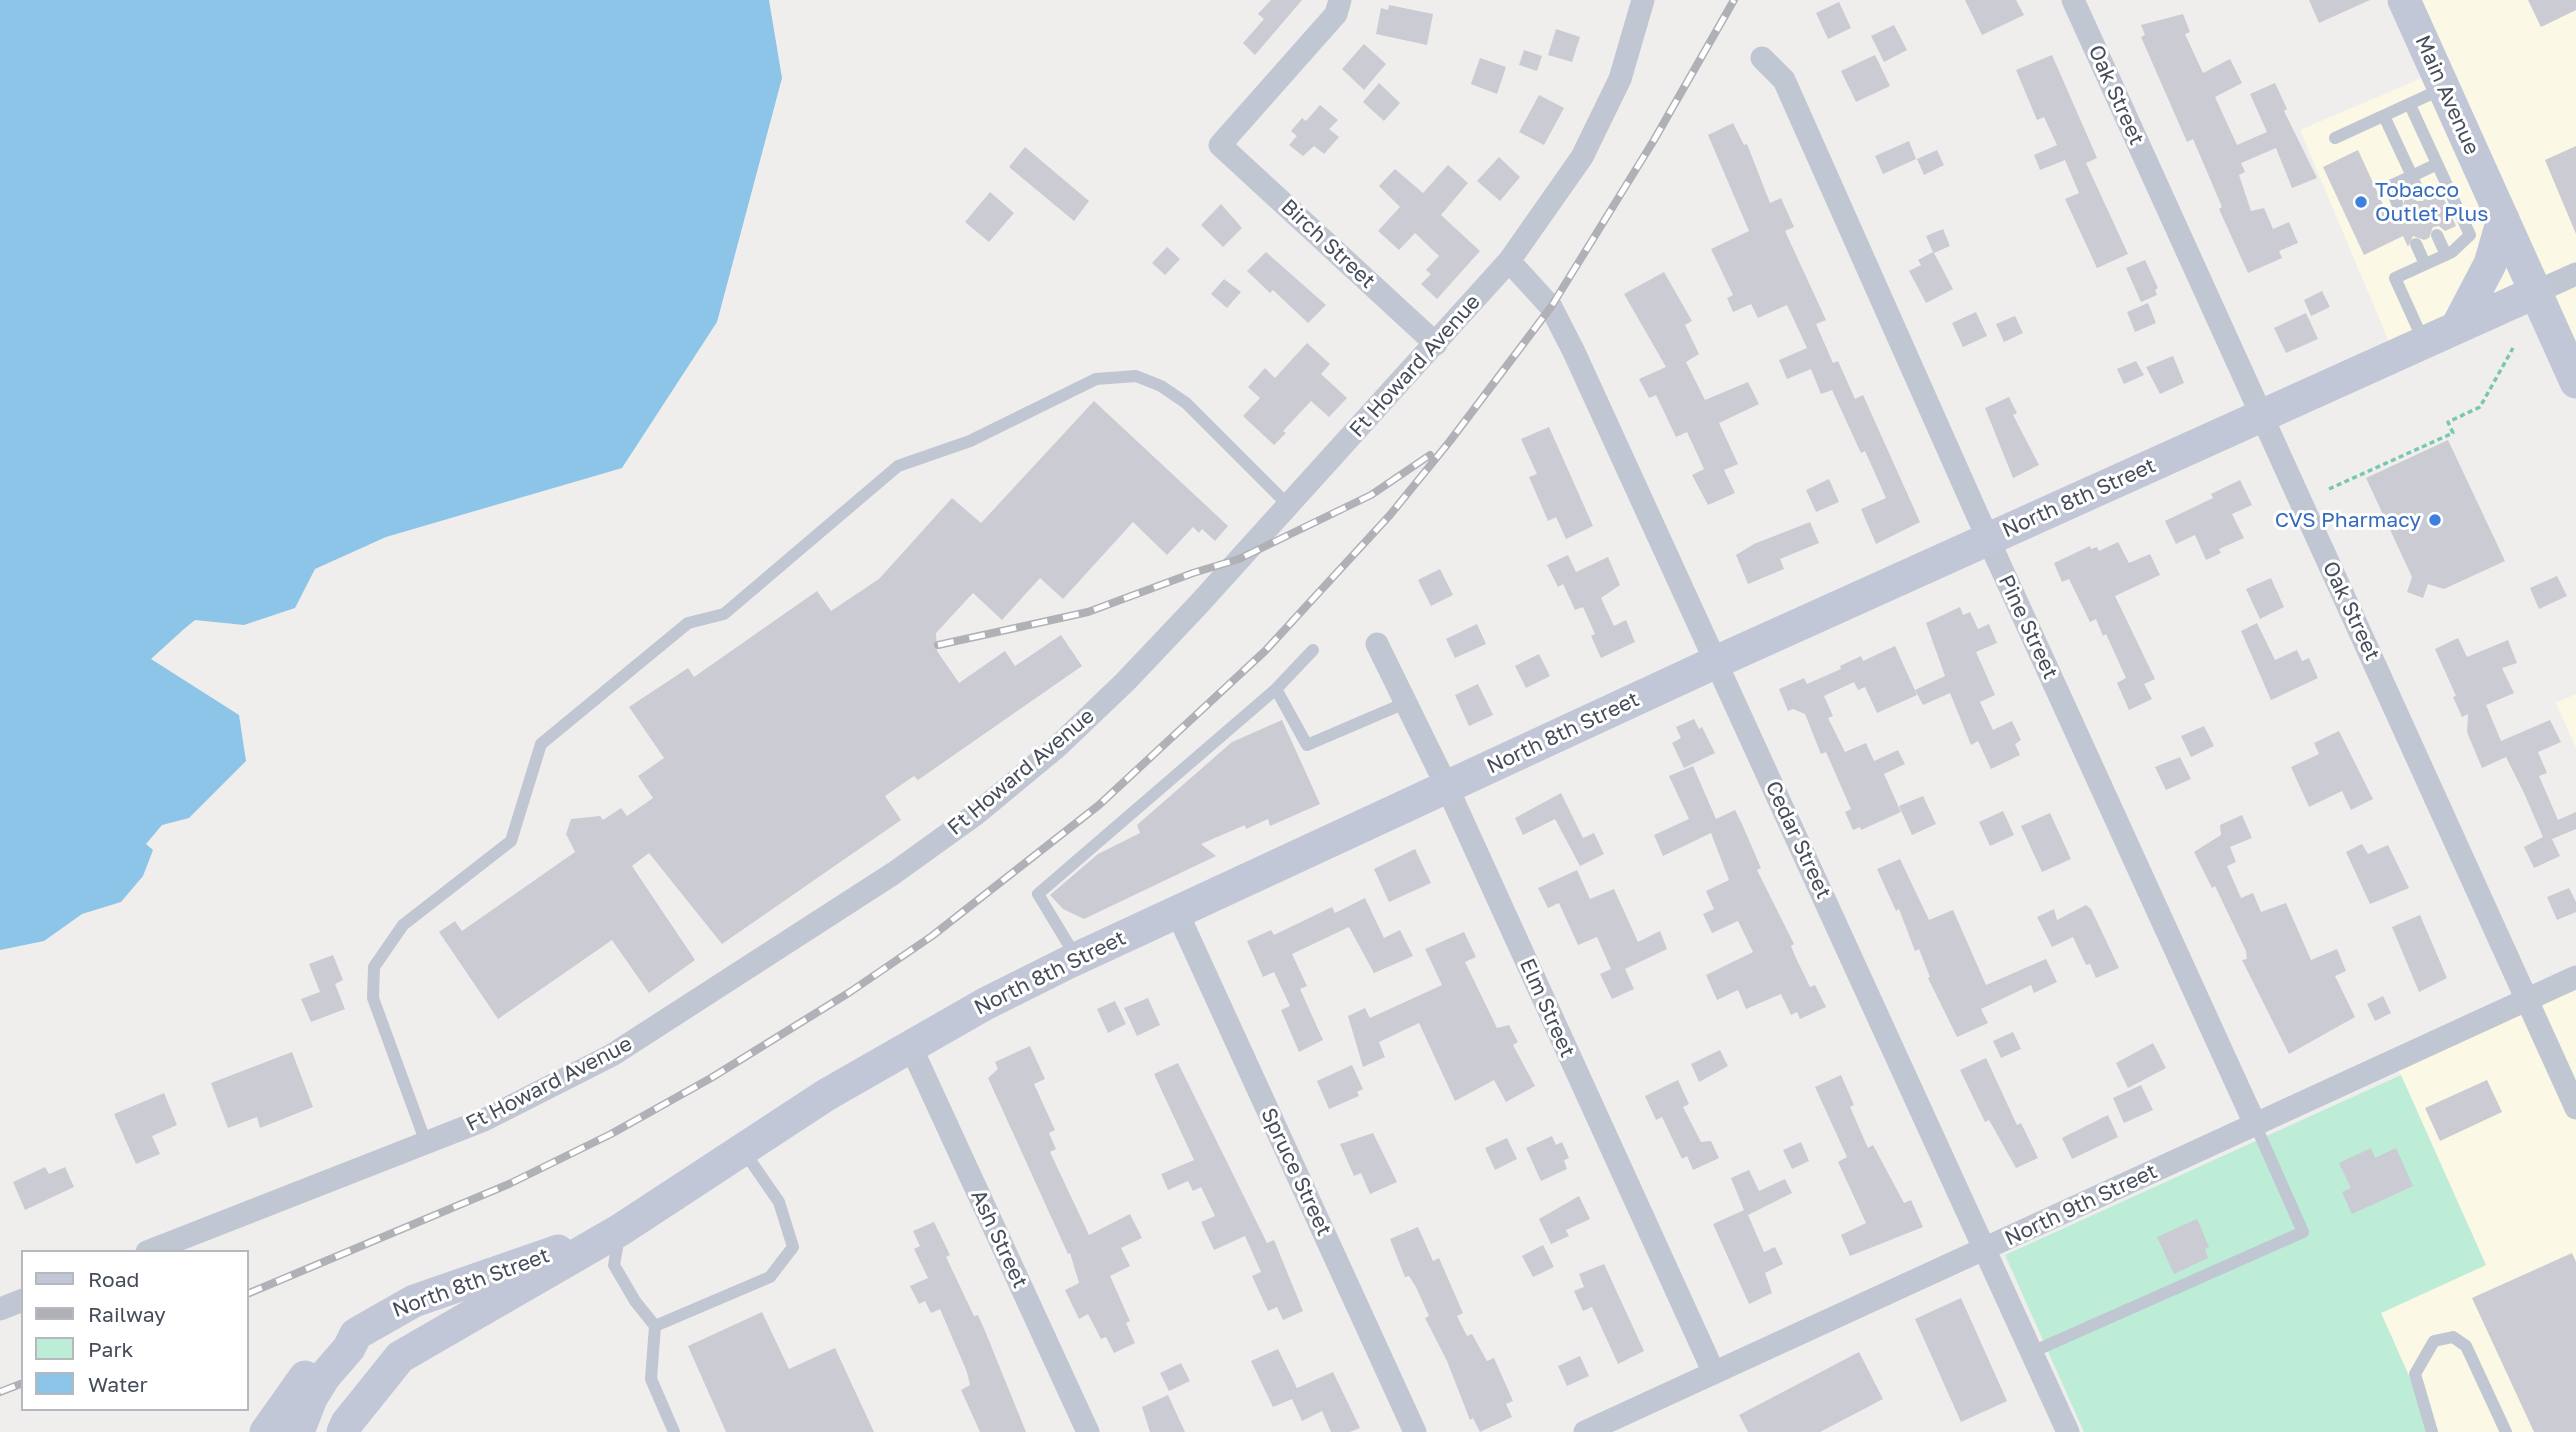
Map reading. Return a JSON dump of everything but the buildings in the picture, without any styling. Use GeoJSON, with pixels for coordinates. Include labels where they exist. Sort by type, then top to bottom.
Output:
{"type":"FeatureCollection","features":[{"type":"Feature","properties":{"kind":"main road","name":"Main Avenue"},"geometry":{"type":"LineString","coordinates":[[2404,0],[2576,382]]}},
{"type":"Feature","properties":{"kind":"main road"},"geometry":{"type":"LineString","coordinates":[[2457,327],[2490,264],[2503,219]]}},
{"type":"Feature","properties":{"kind":"main road","name":"North 8th Street"},"geometry":{"type":"LineString","coordinates":[[343,1432],[347,1423],[400,1357],[620,1230],[910,1045],[1077,958],[1716,662],[2536,292]]}},
{"type":"Feature","properties":{"kind":"main road","name":"North 8th Street"},"geometry":{"type":"LineString","coordinates":[[298,1432],[311,1398],[324,1377],[349,1348],[356,1334],[414,1301],[620,1230]]}},
{"type":"Feature","properties":{"kind":"main road"},"geometry":{"type":"LineString","coordinates":[[266,1432],[309,1371],[338,1340],[356,1334]]}},
{"type":"Feature","properties":{"kind":"street","name":"Birch Street"},"geometry":{"type":"LineString","coordinates":[[1340,0],[1336,15],[1220,145],[1436,344]]}},
{"type":"Feature","properties":{"kind":"street","name":"Ft Howard Avenue"},"geometry":{"type":"LineString","coordinates":[[151,1250],[484,1120],[612,1055],[894,873],[976,814],[1057,747],[1125,682],[1509,261],[1582,157],[1620,79],[1643,0]]}},
{"type":"Feature","properties":{"kind":"street","name":"Oak Street"},"geometry":{"type":"LineString","coordinates":[[2073,0],[2576,1108]]}},
{"type":"Feature","properties":{"kind":"street","name":"Pine Street"},"geometry":{"type":"LineString","coordinates":[[1762,58],[1784,80],[1988,539],[2255,1124]]}},
{"type":"Feature","properties":{"kind":"street","name":"Cedar Street"},"geometry":{"type":"LineString","coordinates":[[1509,261],[1551,307],[2068,1432]]}},
{"type":"Feature","properties":{"kind":"street"},"geometry":{"type":"LineString","coordinates":[[2536,292],[2576,274]]}},
{"type":"Feature","properties":{"kind":"street","name":"Elm Street"},"geometry":{"type":"LineString","coordinates":[[1377,644],[1447,787],[1714,1373]]}},
{"type":"Feature","properties":{"kind":"street","name":"Spruce Street"},"geometry":{"type":"LineString","coordinates":[[1177,912],[1415,1432]]}},
{"type":"Feature","properties":{"kind":"street","name":"North 9th Street"},"geometry":{"type":"LineString","coordinates":[[1585,1432],[2576,977]]}},
{"type":"Feature","properties":{"kind":"street","name":"Ash Street"},"geometry":{"type":"LineString","coordinates":[[910,1045],[1087,1432]]}},
{"type":"Feature","properties":{"kind":"street"},"geometry":{"type":"LineString","coordinates":[[0,1309],[21,1301]]}},
{"type":"Feature","properties":{"kind":"lane"},"geometry":{"type":"LineString","coordinates":[[2335,138],[2444,88]]}},
{"type":"Feature","properties":{"kind":"lane"},"geometry":{"type":"LineString","coordinates":[[2410,105],[2470,235],[2446,255],[2395,278],[2424,342]]}},
{"type":"Feature","properties":{"kind":"lane"},"geometry":{"type":"LineString","coordinates":[[2384,116],[2419,193]]}},
{"type":"Feature","properties":{"kind":"lane"},"geometry":{"type":"LineString","coordinates":[[2397,203],[2390,186],[2437,164]]}},
{"type":"Feature","properties":{"kind":"lane"},"geometry":{"type":"LineString","coordinates":[[2437,234],[2446,255]]}},
{"type":"Feature","properties":{"kind":"lane"},"geometry":{"type":"LineString","coordinates":[[2416,244],[2425,264]]}},
{"type":"Feature","properties":{"kind":"lane"},"geometry":{"type":"LineString","coordinates":[[426,1143],[373,998],[374,967],[403,925],[511,841],[541,744],[688,623],[724,614],[898,466],[970,441],[1096,379],[1136,376],[1161,386],[1186,403],[1288,505]]}},
{"type":"Feature","properties":{"kind":"lane"},"geometry":{"type":"LineString","coordinates":[[1077,958],[1038,894],[1276,689],[1312,650]]}},
{"type":"Feature","properties":{"kind":"lane"},"geometry":{"type":"LineString","coordinates":[[1276,689],[1307,746],[1405,703]]}},
{"type":"Feature","properties":{"kind":"lane"},"geometry":{"type":"LineString","coordinates":[[2032,1352],[2303,1232],[2255,1124]]}},
{"type":"Feature","properties":{"kind":"lane"},"geometry":{"type":"LineString","coordinates":[[655,1326],[770,1277],[793,1247],[779,1202],[743,1150]]}},
{"type":"Feature","properties":{"kind":"lane"},"geometry":{"type":"LineString","coordinates":[[620,1230],[614,1265],[635,1301],[655,1326],[651,1379],[674,1432]]}},
{"type":"Feature","properties":{"kind":"lane"},"geometry":{"type":"LineString","coordinates":[[2432,1432],[2415,1374],[2434,1341],[2453,1337],[2466,1346],[2506,1432]]}},
{"type":"Feature","properties":{"kind":"path"},"geometry":{"type":"LineString","coordinates":[[2329,489],[2453,433],[2448,422],[2480,407],[2513,348]]}},
{"type":"Feature","properties":{"kind":"shaded area"},"geometry":{"type":"Polygon","coordinates":[[[2404,0],[2576,0],[2576,366],[2536,292],[2395,356],[2300,130],[2436,72],[2404,0]]]}},
{"type":"Feature","properties":{"kind":"shaded area"},"geometry":{"type":"Polygon","coordinates":[[[2576,694],[2576,748],[2556,703],[2576,694]]]}},
{"type":"Feature","properties":{"kind":"shaded area"},"geometry":{"type":"Polygon","coordinates":[[[2576,977],[2576,1432],[2434,1432],[2381,1313],[2485,1265],[2394,1060],[2576,977]]]}},
{"type":"Feature","properties":{"kind":"green space"},"geometry":{"type":"Polygon","coordinates":[[[2401,1075],[2486,1265],[2381,1313],[2434,1432],[2084,1432],[2005,1255],[2401,1075]]]}},
{"type":"Feature","properties":{"kind":"water"},"geometry":{"type":"Polygon","coordinates":[[[0,0],[769,0],[782,78],[717,322],[622,468],[386,537],[315,569],[295,608],[244,625],[195,620],[151,659],[239,715],[246,761],[189,818],[162,825],[146,844],[153,850],[143,876],[121,902],[82,914],[44,941],[0,950],[0,0]]]}},
{"type":"Feature","properties":{"kind":"railway"},"geometry":{"type":"LineString","coordinates":[[248,1294],[509,1184],[611,1134],[711,1078],[850,992],[932,936],[1099,805],[1265,651],[1390,515],[1450,441],[1551,307],[1654,140],[1734,0]]}},
{"type":"Feature","properties":{"kind":"railway"},"geometry":{"type":"LineString","coordinates":[[938,645],[1088,612],[1239,559],[1371,495],[1430,455]]}},
{"type":"Feature","properties":{"kind":"railway"},"geometry":{"type":"LineString","coordinates":[[0,1392],[21,1384]]}},
{"type":"Feature","properties":{"kind":"place","name":"Tobacco Outlet Plus"},"geometry":{"type":"Point","coordinates":[2361,202]}},
{"type":"Feature","properties":{"kind":"place","name":"CVS Pharmacy"},"geometry":{"type":"Point","coordinates":[2435,520]}}]}
